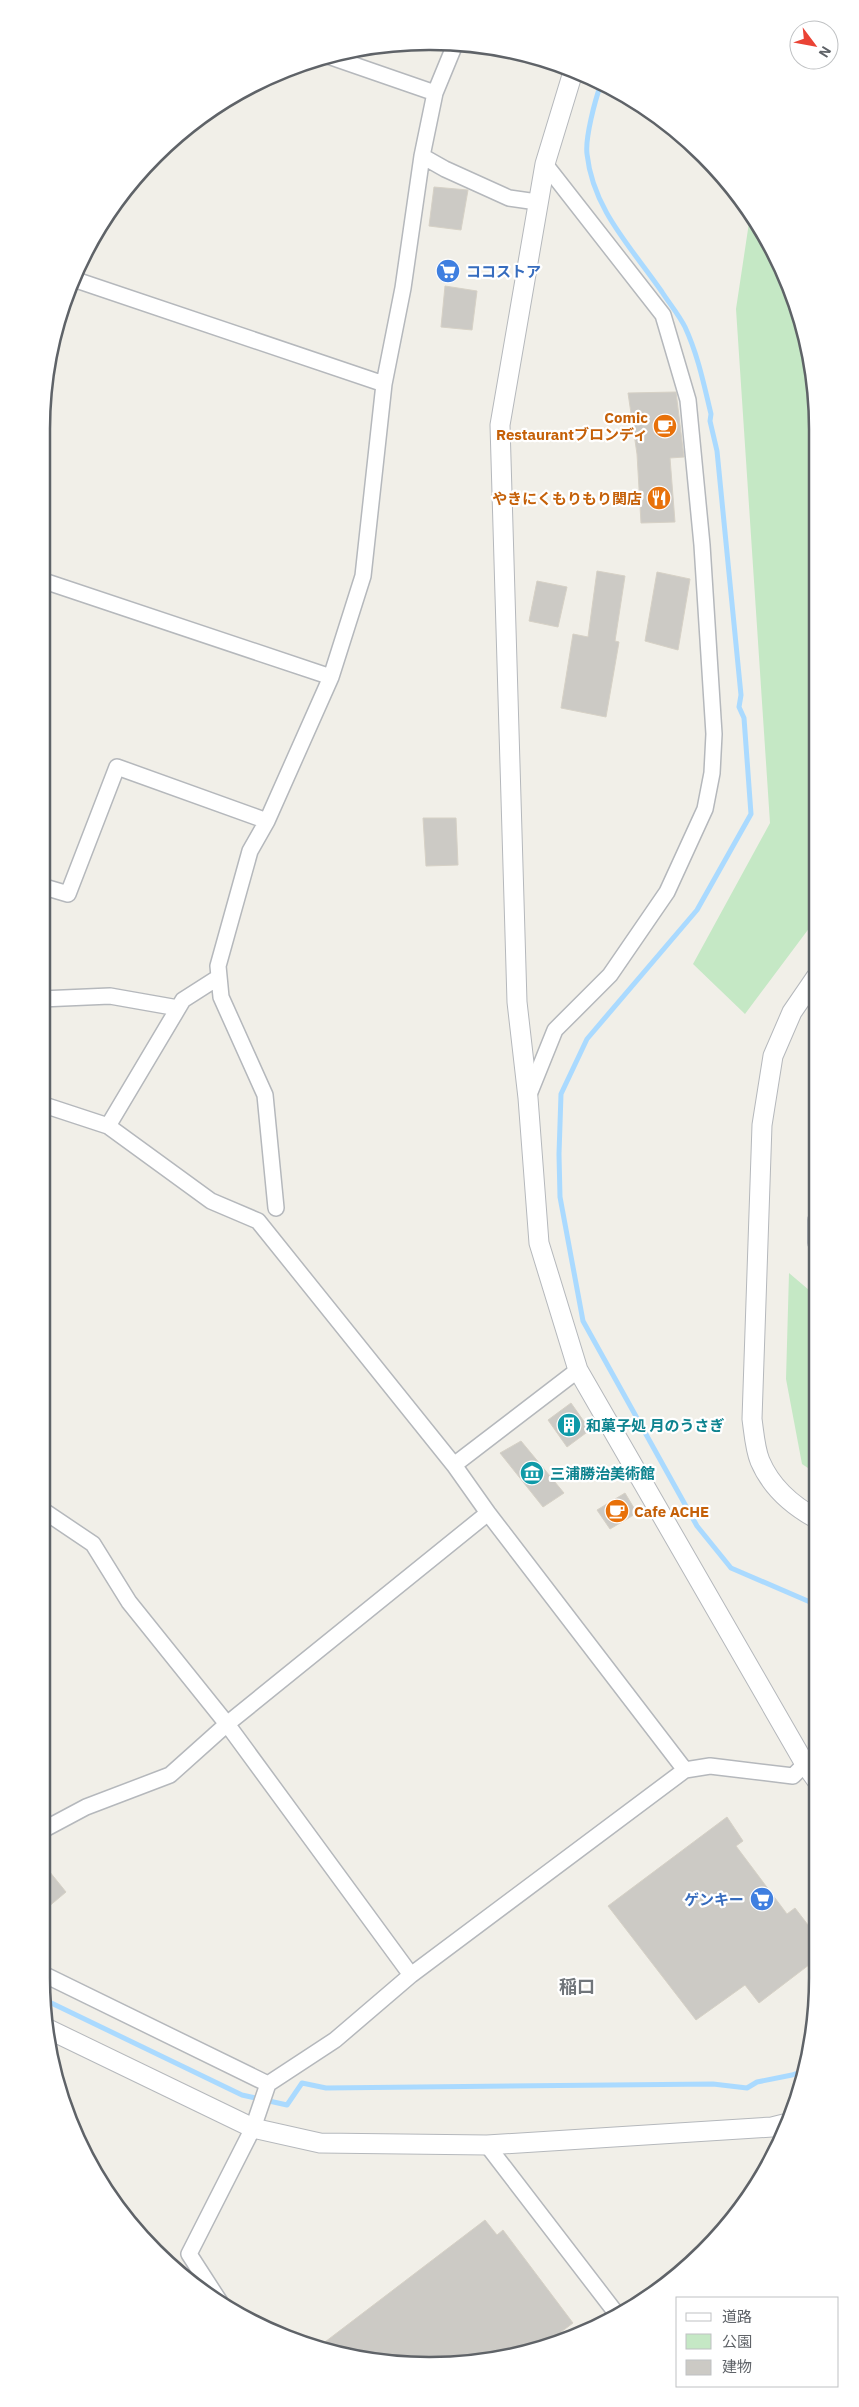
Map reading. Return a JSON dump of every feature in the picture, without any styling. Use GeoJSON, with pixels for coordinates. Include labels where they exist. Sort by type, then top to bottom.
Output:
{"type":"FeatureCollection","features":[{"type":"Feature","properties":{"kind":"street"},"geometry":{"type":"LineString","coordinates":[[276,1208],[265,1095],[221,997],[218,966],[250,851],[267,821],[331,676],[363,576],[384,384],[403,288],[422,156],[434,93],[452,51]]}},
{"type":"Feature","properties":{"kind":"street"},"geometry":{"type":"LineString","coordinates":[[341,61],[434,93]]}},
{"type":"Feature","properties":{"kind":"street"},"geometry":{"type":"LineString","coordinates":[[571,78],[545,164],[537,202],[500,425],[517,1002],[528,1098],[539,1243],[578,1370],[809,1757]]}},
{"type":"Feature","properties":{"kind":"street"},"geometry":{"type":"LineString","coordinates":[[422,156],[445,170],[509,198],[537,202]]}},
{"type":"Feature","properties":{"kind":"street"},"geometry":{"type":"LineString","coordinates":[[528,1098],[555,1030],[610,975],[667,892],[705,809],[712,773],[714,734],[702,545],[688,400],[663,315],[545,164]]}},
{"type":"Feature","properties":{"kind":"street"},"geometry":{"type":"LineString","coordinates":[[80,281],[384,384]]}},
{"type":"Feature","properties":{"kind":"street"},"geometry":{"type":"LineString","coordinates":[[50,583],[331,676]]}},
{"type":"Feature","properties":{"kind":"street"},"geometry":{"type":"LineString","coordinates":[[50,889],[68,894],[117,767],[267,821]]}},
{"type":"Feature","properties":{"kind":"street"},"geometry":{"type":"LineString","coordinates":[[108,1126],[183,1000],[219,977]]}},
{"type":"Feature","properties":{"kind":"street"},"geometry":{"type":"LineString","coordinates":[[809,987],[792,1012],[773,1056],[762,1125],[752,1419],[760,1461],[779,1490],[797,1508],[809,1515]]}},
{"type":"Feature","properties":{"kind":"street"},"geometry":{"type":"LineString","coordinates":[[50,999],[110,996],[178,1008]]}},
{"type":"Feature","properties":{"kind":"street"},"geometry":{"type":"LineString","coordinates":[[50,1107],[108,1126],[211,1201],[258,1221],[454,1465],[488,1513],[685,1770]]}},
{"type":"Feature","properties":{"kind":"street"},"geometry":{"type":"LineString","coordinates":[[454,1465],[578,1370]]}},
{"type":"Feature","properties":{"kind":"street"},"geometry":{"type":"LineString","coordinates":[[50,1826],[86,1807],[170,1775],[227,1724],[488,1513]]}},
{"type":"Feature","properties":{"kind":"street"},"geometry":{"type":"LineString","coordinates":[[50,1515],[93,1544],[129,1602],[227,1724],[411,1975]]}},
{"type":"Feature","properties":{"kind":"street"},"geometry":{"type":"LineString","coordinates":[[211,2287],[189,2254],[253,2128],[268,2084],[335,2040],[411,1975],[685,1770],[710,1766],[793,1776],[809,1762]]}},
{"type":"Feature","properties":{"kind":"street"},"geometry":{"type":"LineString","coordinates":[[50,1977],[268,2084]]}},
{"type":"Feature","properties":{"kind":"street"},"geometry":{"type":"LineString","coordinates":[[54,2032],[253,2128],[320,2143],[487,2145],[779,2125]]}},
{"type":"Feature","properties":{"kind":"street"},"geometry":{"type":"LineString","coordinates":[[487,2145],[613,2309]]}},
{"type":"Feature","properties":{"kind":"green space"},"geometry":{"type":"Polygon","coordinates":[[[749,225],[770,262],[789,308],[802,355],[806,380],[809,430],[809,928],[745,1014],[693,964],[770,823],[736,309],[749,225]]]}},
{"type":"Feature","properties":{"kind":"green space"},"geometry":{"type":"Polygon","coordinates":[[[789,1273],[809,1290],[809,1469],[802,1464],[786,1379],[789,1273]]]}},
{"type":"Feature","properties":{"kind":"building"},"geometry":{"type":"Polygon","coordinates":[[[434,187],[468,190],[461,230],[429,226],[434,187]]]}},
{"type":"Feature","properties":{"kind":"building"},"geometry":{"type":"Polygon","coordinates":[[[445,286],[477,291],[472,330],[441,327],[445,286]]]}},
{"type":"Feature","properties":{"kind":"building"},"geometry":{"type":"Polygon","coordinates":[[[676,392],[684,457],[670,458],[675,522],[641,523],[637,454],[628,393],[676,392]]]}},
{"type":"Feature","properties":{"kind":"building"},"geometry":{"type":"Polygon","coordinates":[[[597,571],[625,576],[615,641],[619,642],[606,717],[561,708],[573,634],[588,637],[597,571]]]}},
{"type":"Feature","properties":{"kind":"building"},"geometry":{"type":"Polygon","coordinates":[[[657,572],[690,579],[678,650],[645,641],[657,572]]]}},
{"type":"Feature","properties":{"kind":"building"},"geometry":{"type":"Polygon","coordinates":[[[537,581],[567,587],[558,627],[529,621],[537,581]]]}},
{"type":"Feature","properties":{"kind":"building"},"geometry":{"type":"Polygon","coordinates":[[[423,818],[456,818],[458,865],[426,866],[423,818]]]}},
{"type":"Feature","properties":{"kind":"building","name":"和菓子処 月のうさぎ"},"geometry":{"type":"Polygon","coordinates":[[[571,1403],[590,1430],[567,1447],[548,1420],[571,1403]]]}},
{"type":"Feature","properties":{"kind":"building","name":"三浦勝治美術館"},"geometry":{"type":"Polygon","coordinates":[[[521,1441],[564,1493],[543,1507],[500,1453],[521,1441]]]}},
{"type":"Feature","properties":{"kind":"building","name":"Cafe ACHE"},"geometry":{"type":"Polygon","coordinates":[[[625,1493],[637,1513],[610,1529],[597,1510],[625,1493]]]}},
{"type":"Feature","properties":{"kind":"building"},"geometry":{"type":"Polygon","coordinates":[[[727,1817],[743,1841],[736,1846],[787,1914],[795,1908],[809,1926],[809,1965],[759,2003],[745,1985],[696,2020],[608,1906],[727,1817]]]}},
{"type":"Feature","properties":{"kind":"building"},"geometry":{"type":"Polygon","coordinates":[[[50,1872],[66,1892],[50,1905],[50,1872]]]}},
{"type":"Feature","properties":{"kind":"building"},"geometry":{"type":"Polygon","coordinates":[[[485,2220],[497,2235],[503,2230],[573,2323],[558,2334],[528,2344],[504,2350],[454,2356],[430,2357],[380,2354],[325,2342],[485,2220]]]}},
{"type":"Feature","properties":{"kind":"waterway"},"geometry":{"type":"LineString","coordinates":[[599,90],[593,109],[587,147],[591,174],[597,193],[605,211],[616,228],[685,327],[697,359],[711,414],[710,421],[717,451],[741,695],[739,707],[744,718],[751,814],[697,910],[587,1039],[561,1094],[560,1197],[583,1321],[697,1526],[731,1568],[809,1602]]}},
{"type":"Feature","properties":{"kind":"waterway"},"geometry":{"type":"LineString","coordinates":[[51,2003],[242,2095],[287,2105],[302,2083],[326,2088],[713,2084],[747,2088],[757,2082],[797,2073]]}},
{"type":"Feature","properties":{"kind":"place","name":"ココストア"},"geometry":{"type":"Point","coordinates":[448,271]}},
{"type":"Feature","properties":{"kind":"place","name":"Comic Restaurantブロンディ"},"geometry":{"type":"Point","coordinates":[665,426]}},
{"type":"Feature","properties":{"kind":"place","name":"やきにくもりもり関店"},"geometry":{"type":"Point","coordinates":[659,498]}},
{"type":"Feature","properties":{"kind":"place","name":"和菓子処 月のうさぎ"},"geometry":{"type":"Point","coordinates":[569,1425]}},
{"type":"Feature","properties":{"kind":"place","name":"三浦勝治美術館"},"geometry":{"type":"Point","coordinates":[532,1473]}},
{"type":"Feature","properties":{"kind":"place","name":"Cafe ACHE"},"geometry":{"type":"Point","coordinates":[617,1511]}},
{"type":"Feature","properties":{"kind":"place","name":"ゲンキー"},"geometry":{"type":"Point","coordinates":[762,1899]}},
{"type":"Feature","properties":{"kind":"district","name":"稲口"},"geometry":{"type":"Point","coordinates":[577,1986]}}]}
